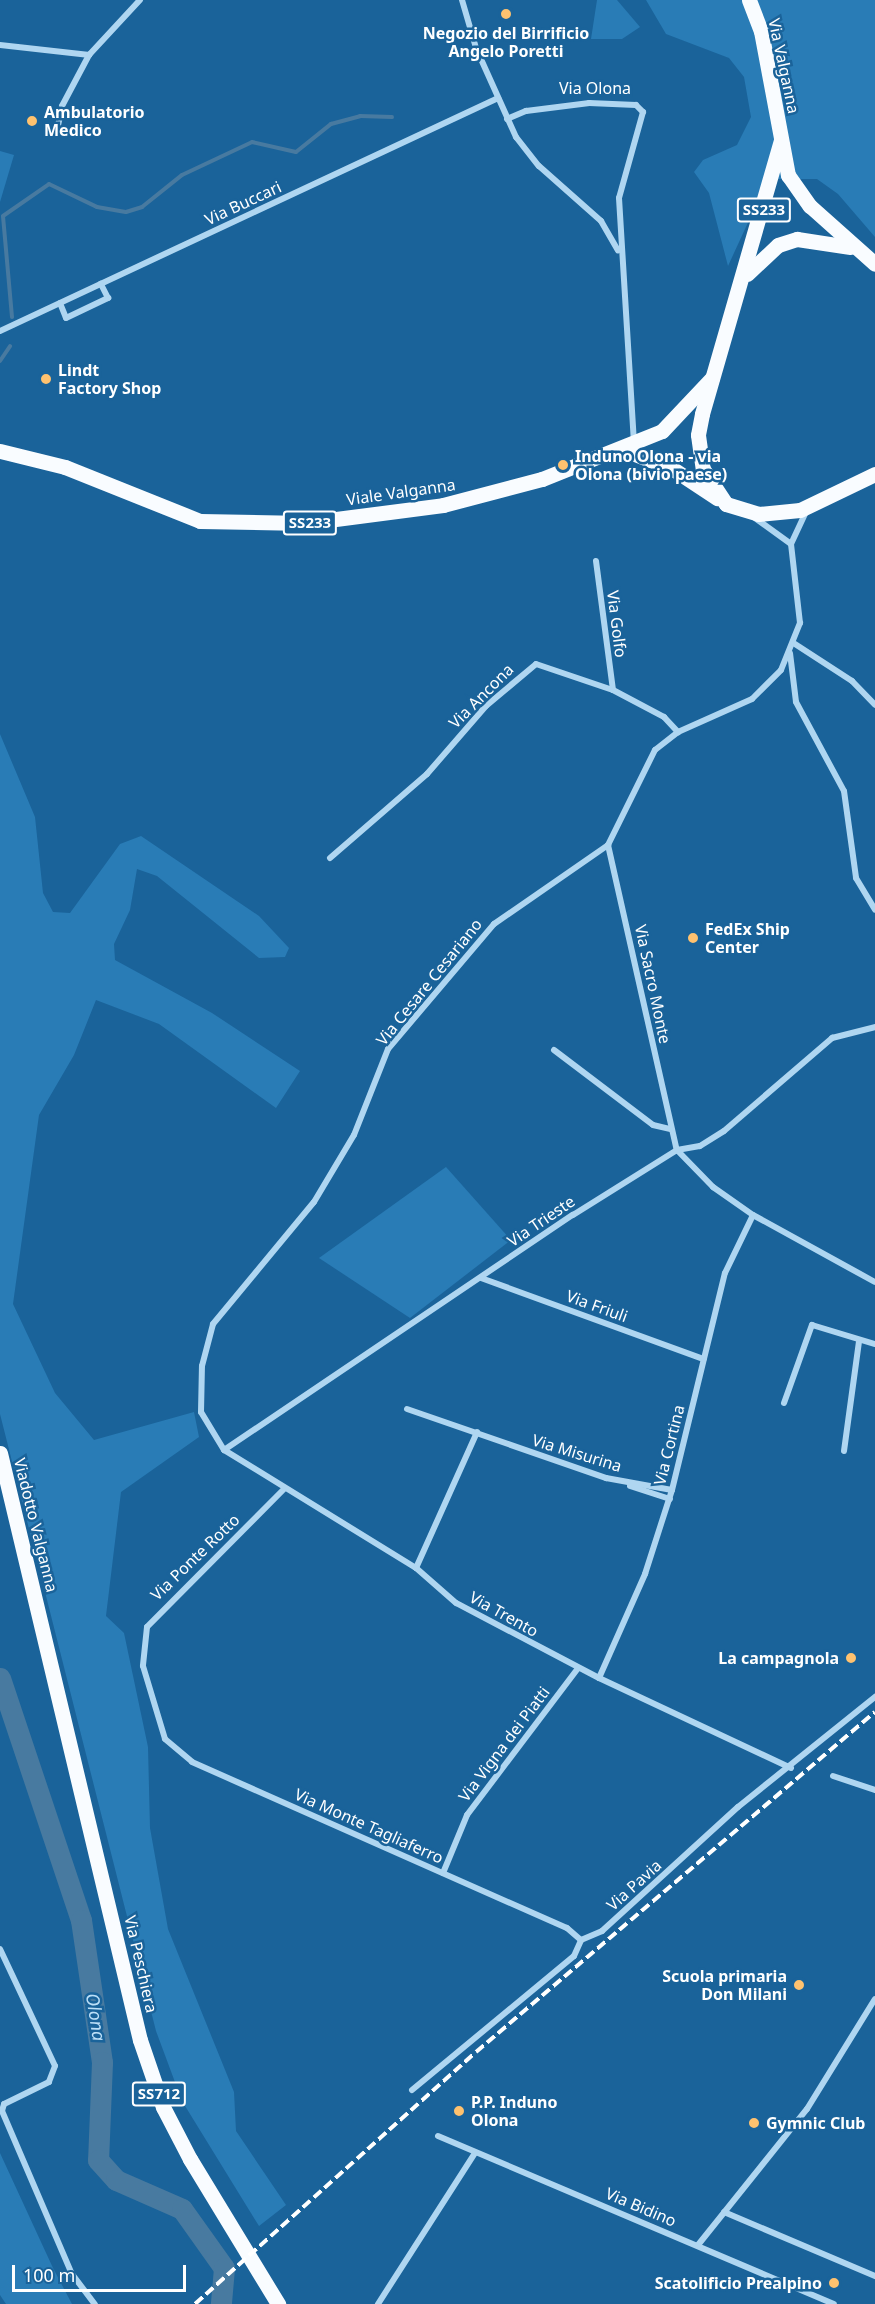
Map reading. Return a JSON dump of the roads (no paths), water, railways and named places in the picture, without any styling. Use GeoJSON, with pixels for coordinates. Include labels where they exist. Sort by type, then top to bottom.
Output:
{"type":"FeatureCollection","features":[{"type":"Feature","properties":{"kind":"main road","name":"Via Valganna"},"geometry":{"type":"LineString","coordinates":[[749,0],[761,31],[781,140]]}},
{"type":"Feature","properties":{"kind":"main road","name":"SS233"},"geometry":{"type":"LineString","coordinates":[[781,140],[797,191],[875,264]]}},
{"type":"Feature","properties":{"kind":"main road","name":"SS233"},"geometry":{"type":"LineString","coordinates":[[712,378],[781,140]]}},
{"type":"Feature","properties":{"kind":"main road"},"geometry":{"type":"LineString","coordinates":[[742,280],[762,257],[797,239],[837,241],[861,252]]}},
{"type":"Feature","properties":{"kind":"main road"},"geometry":{"type":"LineString","coordinates":[[712,378],[698,453],[726,504]]}},
{"type":"Feature","properties":{"kind":"main road","name":"Viale Valganna"},"geometry":{"type":"LineString","coordinates":[[0,451],[65,467],[200,521],[252,526],[494,495],[628,447],[688,409],[712,378]]}},
{"type":"Feature","properties":{"kind":"main road"},"geometry":{"type":"LineString","coordinates":[[628,447],[673,468],[726,504],[743,512],[779,514],[810,506],[875,474]]}},
{"type":"Feature","properties":{"kind":"main road","name":"Viadotto Valganna"},"geometry":{"type":"LineString","coordinates":[[0,1453],[37,1605]]}},
{"type":"Feature","properties":{"kind":"main road","name":"Via Peschiera"},"geometry":{"type":"LineString","coordinates":[[37,1605],[140,2040],[159,2096],[190,2159],[278,2304]]}},
{"type":"Feature","properties":{"kind":"street"},"geometry":{"type":"LineString","coordinates":[[56,135],[63,106],[89,55],[140,0]]}},
{"type":"Feature","properties":{"kind":"street","name":"Via Olona"},"geometry":{"type":"LineString","coordinates":[[462,0],[498,99],[527,153],[601,221],[620,255]]}},
{"type":"Feature","properties":{"kind":"street"},"geometry":{"type":"LineString","coordinates":[[0,45],[89,55]]}},
{"type":"Feature","properties":{"kind":"street","name":"Via Buccari"},"geometry":{"type":"LineString","coordinates":[[0,331],[498,99]]}},
{"type":"Feature","properties":{"kind":"street","name":"Via Olona"},"geometry":{"type":"LineString","coordinates":[[507,119],[562,105],[641,108],[643,126],[619,198],[628,447]]}},
{"type":"Feature","properties":{"kind":"street"},"geometry":{"type":"LineString","coordinates":[[60,303],[66,318],[77,313],[108,298],[101,284]]}},
{"type":"Feature","properties":{"kind":"street"},"geometry":{"type":"LineString","coordinates":[[743,512],[791,544],[810,506]]}},
{"type":"Feature","properties":{"kind":"street","name":"Via Cesare Cesariano"},"geometry":{"type":"LineString","coordinates":[[224,1450],[201,1412],[202,1366],[213,1324],[314,1202],[354,1135],[388,1049],[494,924],[608,845],[655,750],[678,732],[752,699],[790,653],[795,644],[800,598],[791,544]]}},
{"type":"Feature","properties":{"kind":"street","name":"Via Golfo"},"geometry":{"type":"LineString","coordinates":[[596,561],[613,690]]}},
{"type":"Feature","properties":{"kind":"street"},"geometry":{"type":"LineString","coordinates":[[795,644],[852,681],[875,705]]}},
{"type":"Feature","properties":{"kind":"street"},"geometry":{"type":"LineString","coordinates":[[790,653],[796,702],[844,791],[856,878],[875,910]]}},
{"type":"Feature","properties":{"kind":"street","name":"Via Ancona"},"geometry":{"type":"LineString","coordinates":[[330,858],[426,774],[486,706],[536,664],[613,690],[664,717],[678,732]]}},
{"type":"Feature","properties":{"kind":"street","name":"Via Sacro Monte"},"geometry":{"type":"LineString","coordinates":[[608,845],[670,1129],[678,1150],[713,1187],[753,1215],[875,1282]]}},
{"type":"Feature","properties":{"kind":"street","name":"Via Trieste"},"geometry":{"type":"LineString","coordinates":[[224,1450],[481,1278],[678,1150],[700,1146],[724,1131],[832,1038],[875,1027]]}},
{"type":"Feature","properties":{"kind":"street"},"geometry":{"type":"LineString","coordinates":[[554,1050],[653,1125],[670,1129]]}},
{"type":"Feature","properties":{"kind":"street","name":"Via Cortina"},"geometry":{"type":"LineString","coordinates":[[598,1678],[645,1574],[672,1490],[725,1273],[753,1215]]}},
{"type":"Feature","properties":{"kind":"street","name":"Via Friuli"},"geometry":{"type":"LineString","coordinates":[[481,1278],[704,1359]]}},
{"type":"Feature","properties":{"kind":"street"},"geometry":{"type":"LineString","coordinates":[[784,1403],[812,1325],[859,1342],[875,1344]]}},
{"type":"Feature","properties":{"kind":"street"},"geometry":{"type":"LineString","coordinates":[[844,1450],[859,1342]]}},
{"type":"Feature","properties":{"kind":"street","name":"Via Misurina"},"geometry":{"type":"LineString","coordinates":[[407,1409],[606,1478],[672,1490]]}},
{"type":"Feature","properties":{"kind":"street"},"geometry":{"type":"LineString","coordinates":[[416,1568],[477,1432]]}},
{"type":"Feature","properties":{"kind":"street","name":"Via Trento"},"geometry":{"type":"LineString","coordinates":[[224,1450],[284,1489],[416,1568],[456,1603],[598,1678],[791,1768]]}},
{"type":"Feature","properties":{"kind":"street"},"geometry":{"type":"LineString","coordinates":[[606,1478],[669,1499]]}},
{"type":"Feature","properties":{"kind":"street","name":"Via Ponte Rotto"},"geometry":{"type":"LineString","coordinates":[[157,1724],[142,1657],[150,1620],[284,1489]]}},
{"type":"Feature","properties":{"kind":"street","name":"Via Vigna dei Piatti"},"geometry":{"type":"LineString","coordinates":[[442,1873],[467,1815],[578,1668]]}},
{"type":"Feature","properties":{"kind":"street","name":"Via Pavia"},"geometry":{"type":"LineString","coordinates":[[412,2090],[574,1956],[581,1940],[602,1931],[738,1807],[791,1768],[875,1697]]}},
{"type":"Feature","properties":{"kind":"street","name":"Via Monte Tagliaferro"},"geometry":{"type":"LineString","coordinates":[[157,1724],[170,1746],[192,1762],[567,1928],[581,1940]]}},
{"type":"Feature","properties":{"kind":"street"},"geometry":{"type":"LineString","coordinates":[[833,1776],[875,1790]]}},
{"type":"Feature","properties":{"kind":"street"},"geometry":{"type":"LineString","coordinates":[[0,1949],[55,2066],[49,2082],[4,2104],[2,2111],[72,2274],[95,2304]]}},
{"type":"Feature","properties":{"kind":"street"},"geometry":{"type":"LineString","coordinates":[[698,2245],[807,2109],[875,1999]]}},
{"type":"Feature","properties":{"kind":"street","name":"Via Bidino"},"geometry":{"type":"LineString","coordinates":[[438,2136],[834,2304]]}},
{"type":"Feature","properties":{"kind":"street"},"geometry":{"type":"LineString","coordinates":[[378,2304],[475,2152]]}},
{"type":"Feature","properties":{"kind":"street"},"geometry":{"type":"LineString","coordinates":[[724,2212],[875,2276]]}},
{"type":"Feature","properties":{"kind":"waterway"},"geometry":{"type":"LineString","coordinates":[[12,317],[3,216],[49,184],[97,207],[126,212],[142,207],[182,175],[252,142],[296,152],[331,124],[360,116],[392,117]]}},
{"type":"Feature","properties":{"kind":"waterway"},"geometry":{"type":"LineString","coordinates":[[0,361],[10,346]]}},
{"type":"Feature","properties":{"kind":"waterway","name":"Olona"},"geometry":{"type":"LineString","coordinates":[[0,1678],[81,1920],[102,2062],[98,2160],[116,2180],[182,2209],[224,2268],[221,2304]]}},
{"type":"Feature","properties":{"kind":"railway"},"geometry":{"type":"LineString","coordinates":[[195,2304],[476,2052],[875,1712]]}},
{"type":"Feature","properties":{"kind":"place","name":"Negozio del Birrificio Angelo Poretti"},"geometry":{"type":"Point","coordinates":[506,14]}},
{"type":"Feature","properties":{"kind":"place","name":"Ambulatorio Medico"},"geometry":{"type":"Point","coordinates":[32,121]}},
{"type":"Feature","properties":{"kind":"place","name":"Lindt Factory Shop"},"geometry":{"type":"Point","coordinates":[46,379]}},
{"type":"Feature","properties":{"kind":"place","name":"Induno Olona - via Olona (bivio paese)"},"geometry":{"type":"Point","coordinates":[563,465]}},
{"type":"Feature","properties":{"kind":"place","name":"FedEx Ship Center"},"geometry":{"type":"Point","coordinates":[693,938]}},
{"type":"Feature","properties":{"kind":"place","name":"La campagnola"},"geometry":{"type":"Point","coordinates":[851,1658]}},
{"type":"Feature","properties":{"kind":"place","name":"Scuola primaria Don Milani"},"geometry":{"type":"Point","coordinates":[799,1985]}},
{"type":"Feature","properties":{"kind":"place","name":"P.P. Induno Olona"},"geometry":{"type":"Point","coordinates":[459,2111]}},
{"type":"Feature","properties":{"kind":"place","name":"Gymnic Club"},"geometry":{"type":"Point","coordinates":[754,2123]}},
{"type":"Feature","properties":{"kind":"place","name":"Scatolificio Prealpino"},"geometry":{"type":"Point","coordinates":[834,2283]}}]}
